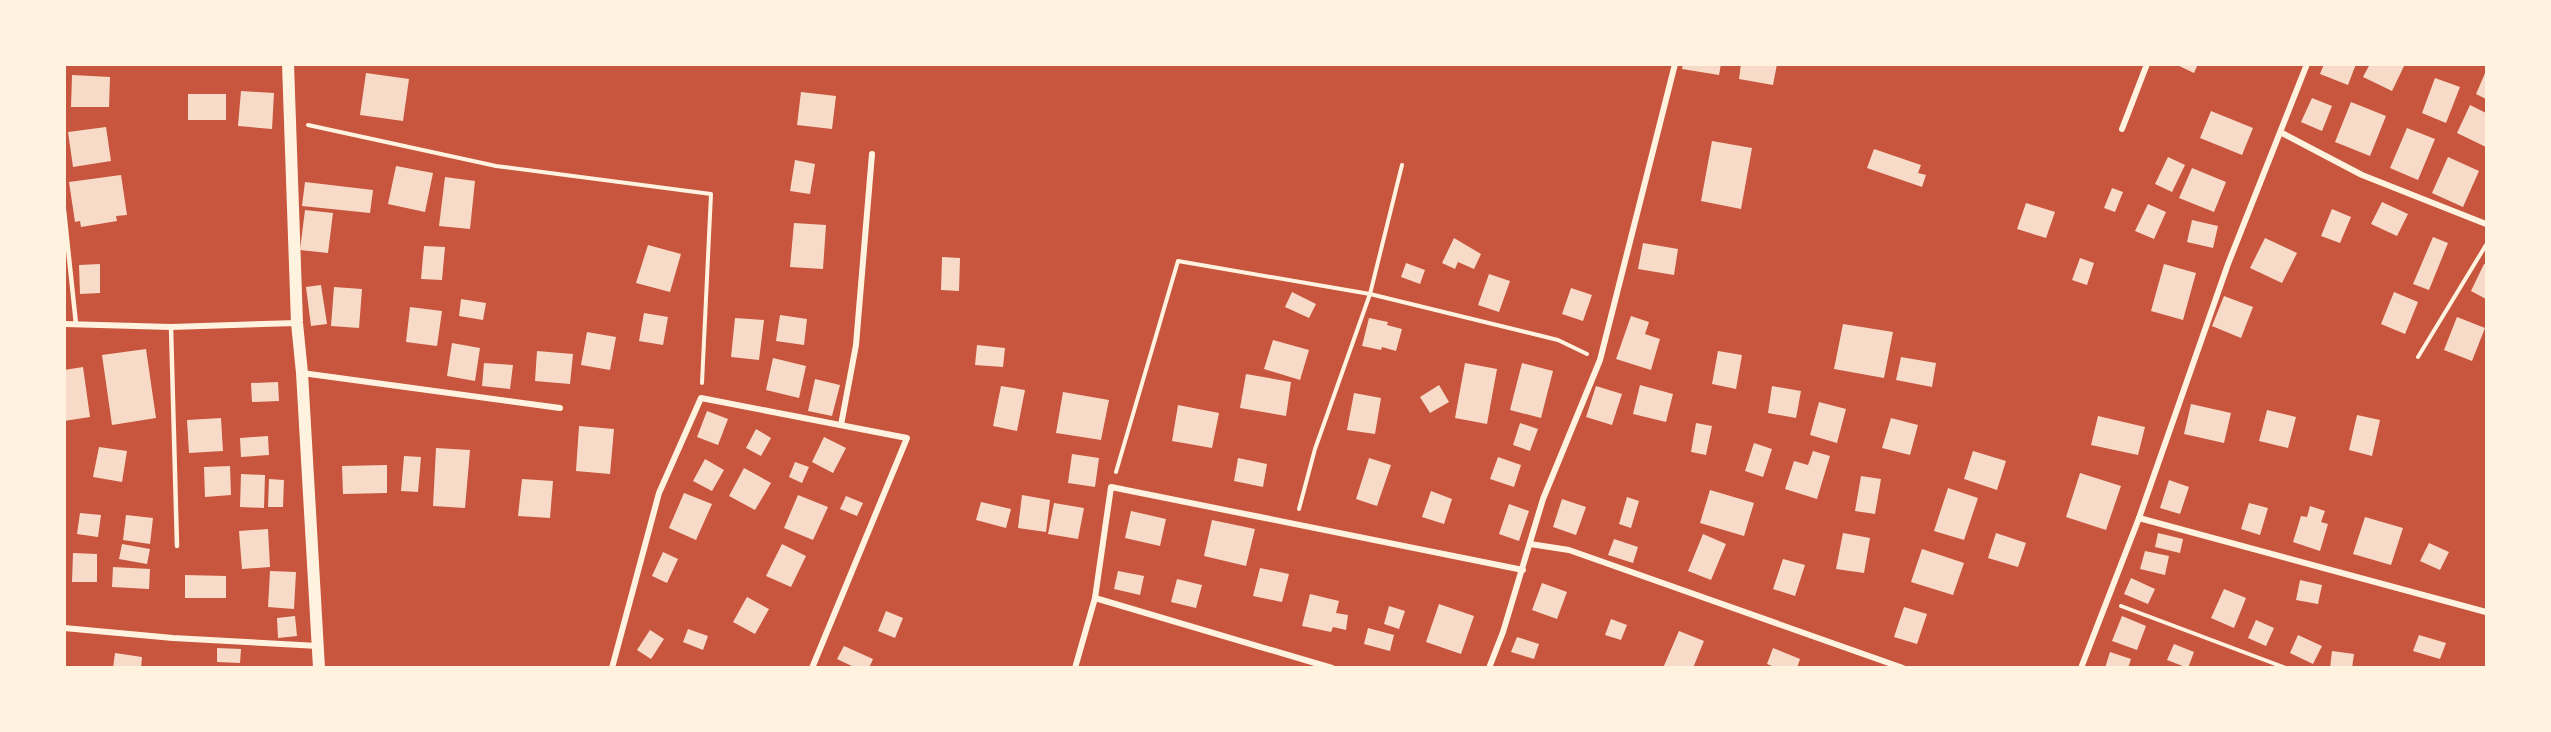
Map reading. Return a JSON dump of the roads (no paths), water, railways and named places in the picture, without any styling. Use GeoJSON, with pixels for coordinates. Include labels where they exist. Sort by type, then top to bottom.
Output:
{"type":"FeatureCollection","features":[{"type":"Feature","properties":{"kind":"main road"},"geometry":{"type":"LineString","coordinates":[[288,64],[297,323],[302,373],[319,668]]}},
{"type":"Feature","properties":{"kind":"street"},"geometry":{"type":"LineString","coordinates":[[1490,668],[1523,570],[1543,499],[1600,360],[1675,64]]}},
{"type":"Feature","properties":{"kind":"street"},"geometry":{"type":"LineString","coordinates":[[2122,129],[2147,64]]}},
{"type":"Feature","properties":{"kind":"street"},"geometry":{"type":"LineString","coordinates":[[2081,668],[2139,518],[2228,264],[2282,133],[2307,64]]}},
{"type":"Feature","properties":{"kind":"street"},"geometry":{"type":"LineString","coordinates":[[2282,133],[2362,175],[2487,224]]}},
{"type":"Feature","properties":{"kind":"street"},"geometry":{"type":"LineString","coordinates":[[841,425],[856,345],[872,154]]}},
{"type":"Feature","properties":{"kind":"street"},"geometry":{"type":"LineString","coordinates":[[64,324],[171,327],[297,323]]}},
{"type":"Feature","properties":{"kind":"street"},"geometry":{"type":"LineString","coordinates":[[302,373],[560,408]]}},
{"type":"Feature","properties":{"kind":"street"},"geometry":{"type":"LineString","coordinates":[[612,668],[659,493],[701,399],[907,438],[812,668]]}},
{"type":"Feature","properties":{"kind":"street"},"geometry":{"type":"LineString","coordinates":[[1075,668],[1095,598],[1111,487],[1523,570]]}},
{"type":"Feature","properties":{"kind":"street"},"geometry":{"type":"LineString","coordinates":[[2139,518],[2487,612]]}},
{"type":"Feature","properties":{"kind":"street"},"geometry":{"type":"LineString","coordinates":[[1530,544],[1569,550],[1903,668]]}},
{"type":"Feature","properties":{"kind":"street"},"geometry":{"type":"LineString","coordinates":[[1095,598],[1332,668]]}},
{"type":"Feature","properties":{"kind":"street"},"geometry":{"type":"LineString","coordinates":[[64,628],[173,638],[319,646]]}},
{"type":"Feature","properties":{"kind":"lane"},"geometry":{"type":"LineString","coordinates":[[64,210],[76,324]]}},
{"type":"Feature","properties":{"kind":"lane"},"geometry":{"type":"LineString","coordinates":[[171,327],[177,546]]}}]}
